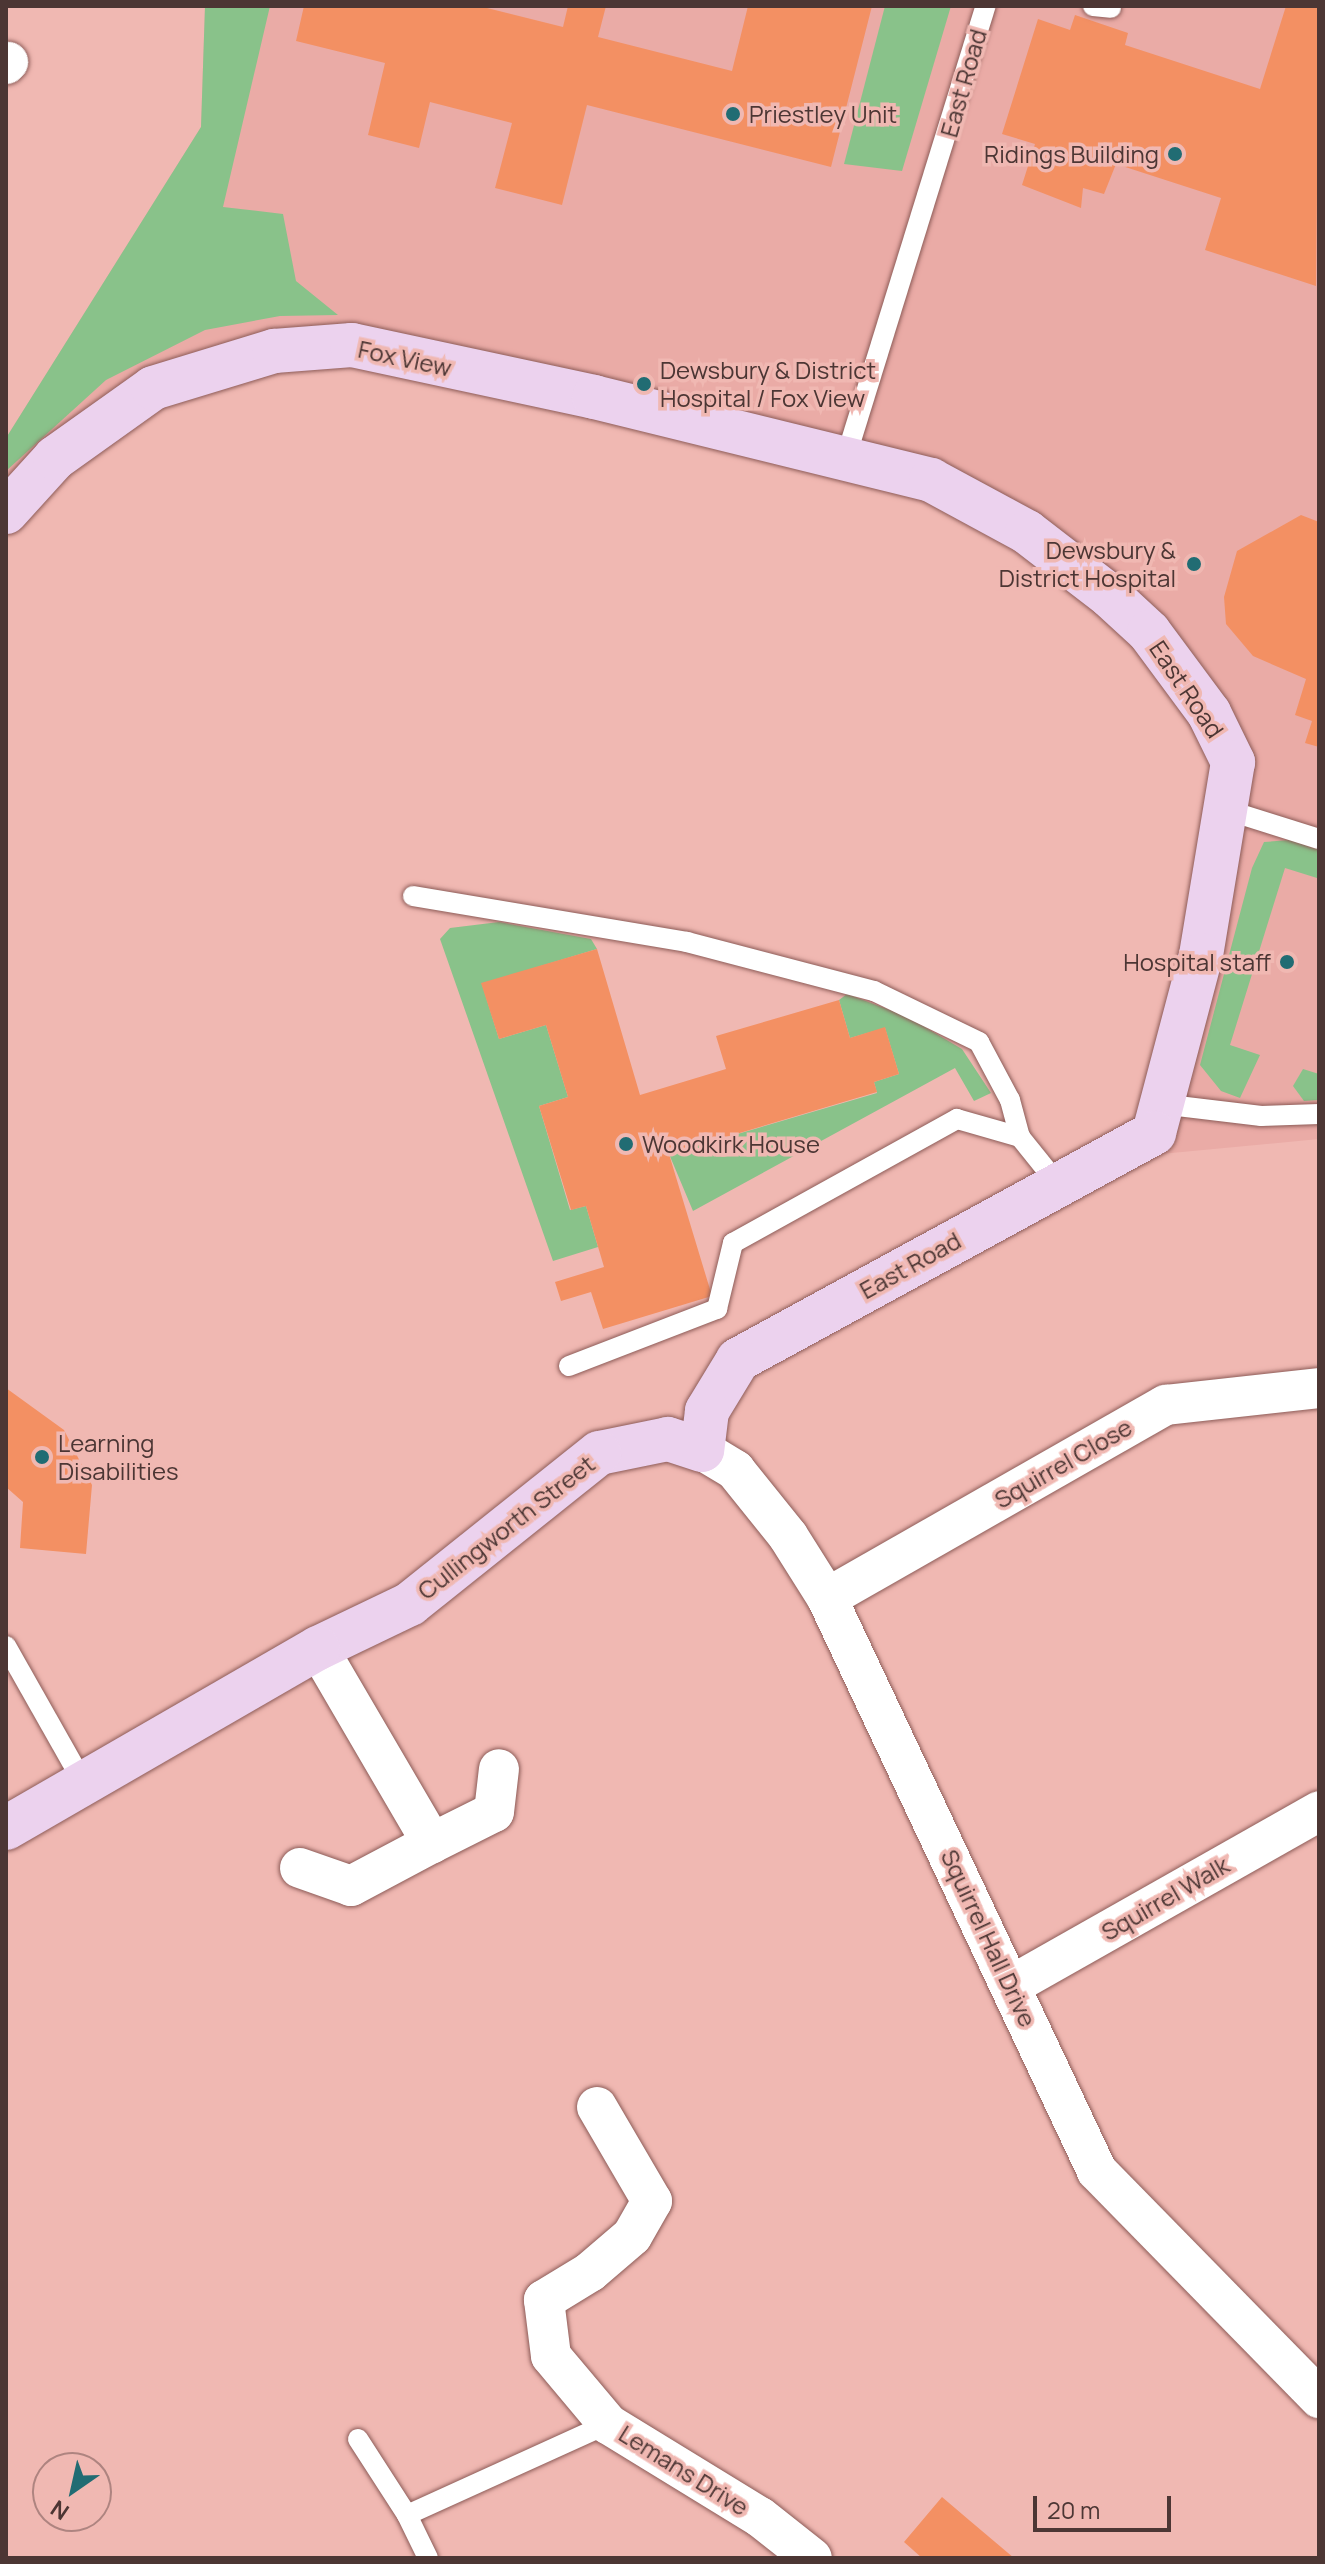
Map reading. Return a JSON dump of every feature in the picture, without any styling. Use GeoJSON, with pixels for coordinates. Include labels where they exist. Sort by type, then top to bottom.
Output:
{"type":"FeatureCollection","features":[{"type":"Feature","properties":{"kind":"street","name":"Fox View"},"geometry":{"type":"LineString","coordinates":[[6,512],[55,458],[153,388],[274,351],[352,345],[846,457]]}},
{"type":"Feature","properties":{"kind":"street","name":"East Road"},"geometry":{"type":"LineString","coordinates":[[702,1450],[707,1411],[738,1360],[1057,1183],[1137,1146],[1154,1133],[1201,955],[1227,810],[1233,762],[1209,713],[1149,632],[1110,596],[1027,532],[931,480],[846,457]]}},
{"type":"Feature","properties":{"kind":"street","name":"Squirrel Close"},"geometry":{"type":"LineString","coordinates":[[827,1598],[1166,1405],[1319,1388]]}},
{"type":"Feature","properties":{"kind":"street","name":"Cullingworth Street"},"geometry":{"type":"LineString","coordinates":[[6,1828],[318,1648],[410,1604],[599,1453],[668,1439],[702,1450]]}},
{"type":"Feature","properties":{"kind":"street","name":"Squirrel Hall Drive"},"geometry":{"type":"LineString","coordinates":[[702,1450],[735,1470],[788,1536],[827,1598],[1097,2171],[1319,2398]]}},
{"type":"Feature","properties":{"kind":"street"},"geometry":{"type":"LineString","coordinates":[[318,1648],[432,1843]]}},
{"type":"Feature","properties":{"kind":"street"},"geometry":{"type":"LineString","coordinates":[[300,1868],[351,1886],[494,1812],[499,1769]]}},
{"type":"Feature","properties":{"kind":"street","name":"Squirrel Walk"},"geometry":{"type":"LineString","coordinates":[[1012,1985],[1319,1811]]}},
{"type":"Feature","properties":{"kind":"street","name":"Lemans Drive"},"geometry":{"type":"LineString","coordinates":[[597,2107],[652,2201],[632,2236],[590,2272],[544,2300],[551,2356],[608,2424],[760,2517],[812,2558]]}},
{"type":"Feature","properties":{"kind":"lane","name":"East Road"},"geometry":{"type":"LineString","coordinates":[[846,457],[986,6]]}},
{"type":"Feature","properties":{"kind":"lane"},"geometry":{"type":"LineString","coordinates":[[1227,810],[1319,839]]}},
{"type":"Feature","properties":{"kind":"lane"},"geometry":{"type":"LineString","coordinates":[[413,896],[687,942],[874,991],[979,1042],[1010,1100],[1020,1137],[1057,1183]]}},
{"type":"Feature","properties":{"kind":"lane"},"geometry":{"type":"LineString","coordinates":[[1161,1104],[1261,1116],[1319,1114]]}},
{"type":"Feature","properties":{"kind":"lane"},"geometry":{"type":"LineString","coordinates":[[569,1366],[717,1309],[733,1243],[957,1119],[1020,1137]]}},
{"type":"Feature","properties":{"kind":"lane"},"geometry":{"type":"LineString","coordinates":[[6,1646],[84,1784]]}},
{"type":"Feature","properties":{"kind":"lane"},"geometry":{"type":"LineString","coordinates":[[407,2515],[608,2424]]}},
{"type":"Feature","properties":{"kind":"lane"},"geometry":{"type":"LineString","coordinates":[[358,2439],[407,2515],[428,2558]]}},
{"type":"Feature","properties":{"kind":"shaded area","name":"Dewsbury & District Hospital"},"geometry":{"type":"Polygon","coordinates":[[[205,6],[1319,6],[1319,1139],[1161,1154],[1233,762],[1149,632],[931,480],[352,345],[153,388],[6,512],[6,438],[201,127],[205,6]]]}},
{"type":"Feature","properties":{"kind":"green space"},"geometry":{"type":"Polygon","coordinates":[[[205,6],[270,6],[223,207],[283,214],[296,281],[338,315],[280,316],[205,330],[106,380],[6,471],[6,438],[201,127],[205,6]]]}},
{"type":"Feature","properties":{"kind":"green space"},"geometry":{"type":"Polygon","coordinates":[[[885,6],[951,6],[902,171],[844,164],[885,6]]]}},
{"type":"Feature","properties":{"kind":"green space"},"geometry":{"type":"Polygon","coordinates":[[[1290,840],[1319,850],[1319,871],[1317,878],[1285,868],[1230,1045],[1260,1055],[1240,1098],[1221,1091],[1200,1065],[1252,868],[1264,842],[1290,840]]]}},
{"type":"Feature","properties":{"kind":"green space"},"geometry":{"type":"Polygon","coordinates":[[[499,922],[591,939],[597,949],[482,984],[499,1039],[546,1025],[568,1097],[539,1106],[570,1210],[586,1206],[598,1247],[553,1261],[440,939],[450,928],[499,922]]]}},
{"type":"Feature","properties":{"kind":"green space"},"geometry":{"type":"Polygon","coordinates":[[[847,994],[906,1016],[962,1049],[991,1093],[974,1101],[955,1068],[693,1211],[669,1154],[877,1093],[874,1082],[899,1074],[885,1028],[850,1038],[839,1000],[847,994]]]}},
{"type":"Feature","properties":{"kind":"green space"},"geometry":{"type":"Polygon","coordinates":[[[1303,1069],[1319,1074],[1319,1100],[1304,1101],[1293,1086],[1303,1069]]]}},
{"type":"Feature","properties":{"kind":"building","name":"Priestley Unit"},"geometry":{"type":"Polygon","coordinates":[[[304,6],[479,6],[563,27],[568,6],[606,6],[598,37],[732,71],[748,6],[872,6],[831,167],[587,105],[562,205],[495,188],[512,123],[430,102],[419,148],[368,135],[385,63],[296,41],[304,6]]]}},
{"type":"Feature","properties":{"kind":"building","name":"Ridings Building"},"geometry":{"type":"Polygon","coordinates":[[[1286,6],[1319,6],[1316,286],[1205,250],[1221,198],[1116,164],[1104,194],[1083,188],[1081,208],[1022,185],[1035,144],[1002,134],[1038,19],[1070,30],[1075,15],[1128,33],[1125,45],[1260,89],[1286,6]]]}},
{"type":"Feature","properties":{"kind":"building"},"geometry":{"type":"Polygon","coordinates":[[[1301,515],[1319,522],[1319,747],[1305,743],[1312,721],[1295,715],[1306,679],[1253,656],[1226,624],[1224,597],[1237,551],[1301,515]]]}},
{"type":"Feature","properties":{"kind":"building","name":"Woodkirk House"},"geometry":{"type":"Polygon","coordinates":[[[597,949],[640,1095],[726,1069],[716,1036],[839,1000],[850,1038],[885,1027],[899,1074],[874,1082],[877,1092],[669,1154],[712,1296],[603,1329],[591,1292],[561,1301],[555,1282],[604,1267],[586,1206],[571,1210],[539,1106],[568,1097],[546,1025],[499,1039],[481,983],[597,949]]]}},
{"type":"Feature","properties":{"kind":"building","name":"Learning Disabilities"},"geometry":{"type":"Polygon","coordinates":[[[6,1388],[64,1430],[92,1485],[86,1554],[20,1548],[23,1502],[6,1487],[6,1388]]]}},
{"type":"Feature","properties":{"kind":"building"},"geometry":{"type":"Polygon","coordinates":[[[942,2497],[1014,2558],[922,2558],[904,2542],[942,2497]]]}},
{"type":"Feature","properties":{"kind":"place","name":"Priestley Unit"},"geometry":{"type":"Point","coordinates":[733,114]}},
{"type":"Feature","properties":{"kind":"place","name":"Ridings Building"},"geometry":{"type":"Point","coordinates":[1175,154]}},
{"type":"Feature","properties":{"kind":"place","name":"Dewsbury & District Hospital / Fox View"},"geometry":{"type":"Point","coordinates":[644,384]}},
{"type":"Feature","properties":{"kind":"place","name":"Dewsbury & District Hospital"},"geometry":{"type":"Point","coordinates":[1194,564]}},
{"type":"Feature","properties":{"kind":"place","name":"Hospital staff"},"geometry":{"type":"Point","coordinates":[1287,962]}},
{"type":"Feature","properties":{"kind":"place","name":"Woodkirk House"},"geometry":{"type":"Point","coordinates":[626,1144]}},
{"type":"Feature","properties":{"kind":"place","name":"Learning Disabilities"},"geometry":{"type":"Point","coordinates":[42,1457]}}]}
